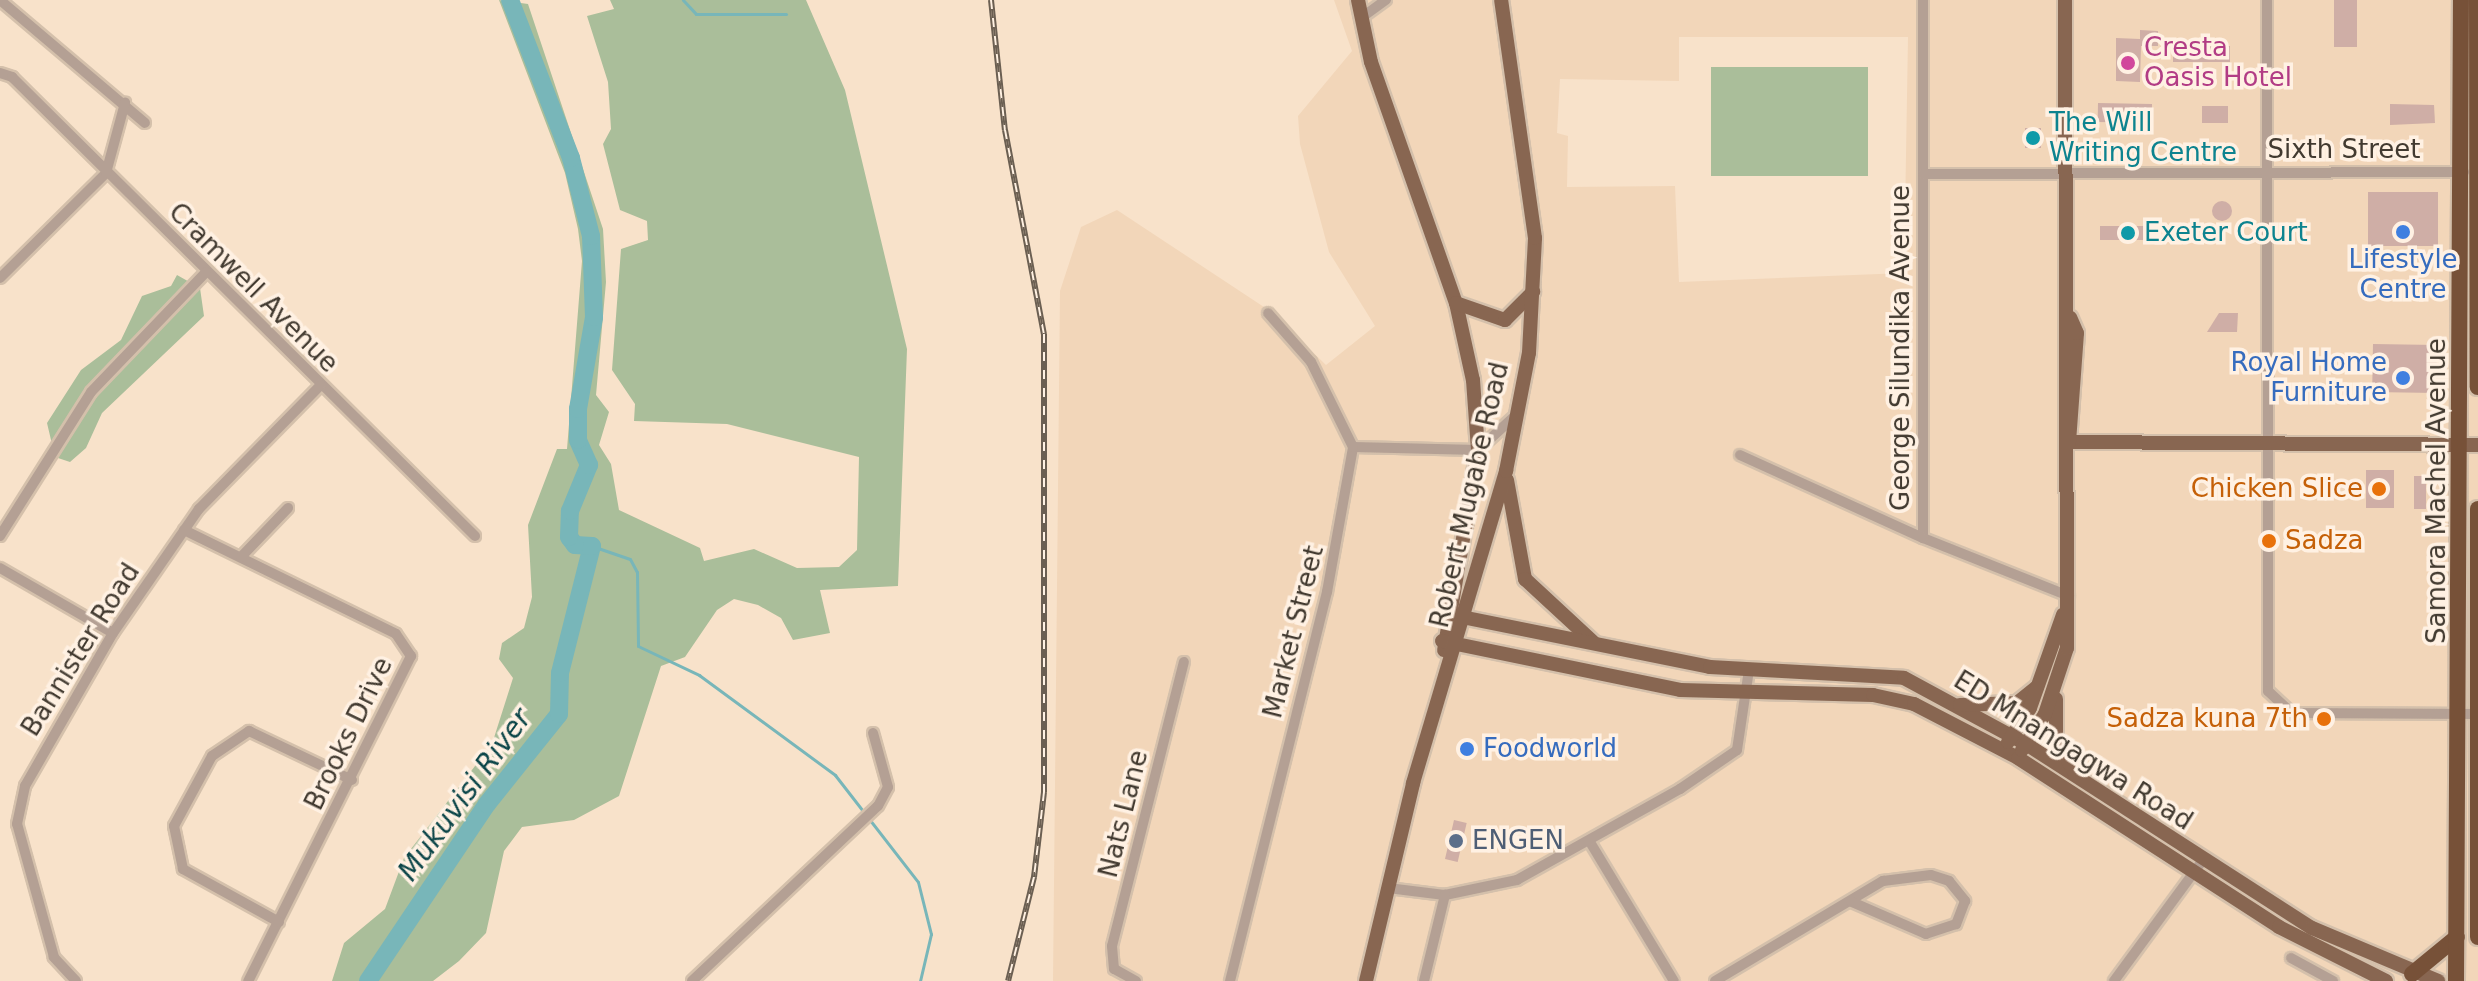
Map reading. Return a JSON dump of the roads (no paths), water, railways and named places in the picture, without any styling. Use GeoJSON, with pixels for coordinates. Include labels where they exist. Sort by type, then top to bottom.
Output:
{"type":"FeatureCollection","features":[{"type":"Feature","properties":{"kind":"highway","name":"Samora Machel Avenue"},"geometry":{"type":"LineString","coordinates":[[2461,0],[2472,172],[2478,387]]}},
{"type":"Feature","properties":{"kind":"highway","name":"Samora Machel Avenue"},"geometry":{"type":"LineString","coordinates":[[2477,0],[2459,445],[2472,714],[2478,937]]}},
{"type":"Feature","properties":{"kind":"highway","name":"Samora Machel Avenue"},"geometry":{"type":"LineString","coordinates":[[2456,981],[2472,714],[2478,509]]}},
{"type":"Feature","properties":{"kind":"highway"},"geometry":{"type":"LineString","coordinates":[[2412,974],[2457,937]]}},
{"type":"Feature","properties":{"kind":"main road"},"geometry":{"type":"LineString","coordinates":[[1358,0],[1361,18],[1456,303],[1478,450],[1442,641]]}},
{"type":"Feature","properties":{"kind":"main road","name":"Robert Mugabe Road"},"geometry":{"type":"LineString","coordinates":[[1366,981],[1447,664],[1460,644],[1506,471],[1517,414],[1533,292],[1528,160],[1501,0]]}},
{"type":"Feature","properties":{"kind":"main road"},"geometry":{"type":"LineString","coordinates":[[2065,0],[2065,172],[2070,317],[2077,333],[2069,442],[2069,596],[2057,687],[2056,737],[2076,777]]}},
{"type":"Feature","properties":{"kind":"main road"},"geometry":{"type":"LineString","coordinates":[[1456,303],[1505,320],[1533,292]]}},
{"type":"Feature","properties":{"kind":"main road"},"geometry":{"type":"LineString","coordinates":[[2069,442],[2478,445]]}},
{"type":"Feature","properties":{"kind":"main road"},"geometry":{"type":"LineString","coordinates":[[1506,471],[1525,579],[1598,645]]}},
{"type":"Feature","properties":{"kind":"main road"},"geometry":{"type":"LineString","coordinates":[[2007,742],[2039,685],[2069,596]]}},
{"type":"Feature","properties":{"kind":"main road","name":"ED Mnangagwa Road"},"geometry":{"type":"LineString","coordinates":[[1447,614],[1598,645],[1749,670],[1874,672],[1959,705],[2007,742],[2018,758],[2382,980]]}},
{"type":"Feature","properties":{"kind":"main road","name":"Robert Mugabe Road"},"geometry":{"type":"LineString","coordinates":[[1442,641],[1447,664]]}},
{"type":"Feature","properties":{"kind":"main road","name":"ED Mnangagwa Road"},"geometry":{"type":"LineString","coordinates":[[1442,641],[1664,687],[1749,695],[1894,698],[2007,742],[2026,744],[2198,866],[2312,928],[2412,974],[2438,981]]}},
{"type":"Feature","properties":{"kind":"main road"},"geometry":{"type":"LineString","coordinates":[[1959,705],[2017,703],[2039,685]]}},
{"type":"Feature","properties":{"kind":"main road"},"geometry":{"type":"LineString","coordinates":[[2018,758],[2057,687]]}},
{"type":"Feature","properties":{"kind":"street"},"geometry":{"type":"LineString","coordinates":[[0,0],[145,123]]}},
{"type":"Feature","properties":{"kind":"street"},"geometry":{"type":"LineString","coordinates":[[1361,18],[1386,0]]}},
{"type":"Feature","properties":{"kind":"street","name":"George Silundika Avenue"},"geometry":{"type":"LineString","coordinates":[[1923,0],[1923,538],[2069,596]]}},
{"type":"Feature","properties":{"kind":"street"},"geometry":{"type":"LineString","coordinates":[[2267,0],[2264,442],[2273,701],[2292,713],[2472,714]]}},
{"type":"Feature","properties":{"kind":"street","name":"Cramwell Avenue"},"geometry":{"type":"LineString","coordinates":[[0,73],[12,77],[475,536]]}},
{"type":"Feature","properties":{"kind":"street"},"geometry":{"type":"LineString","coordinates":[[0,278],[106,173],[125,103]]}},
{"type":"Feature","properties":{"kind":"street","name":"Sixth Street"},"geometry":{"type":"LineString","coordinates":[[1923,174],[2472,172]]}},
{"type":"Feature","properties":{"kind":"street"},"geometry":{"type":"LineString","coordinates":[[0,536],[91,392],[206,272]]}},
{"type":"Feature","properties":{"kind":"street"},"geometry":{"type":"LineString","coordinates":[[1268,313],[1311,362],[1353,447],[1478,450],[1517,414]]}},
{"type":"Feature","properties":{"kind":"street","name":"Bannister Road"},"geometry":{"type":"LineString","coordinates":[[76,981],[50,944],[17,811],[113,633],[184,530],[321,385]]}},
{"type":"Feature","properties":{"kind":"street","name":"Market Street"},"geometry":{"type":"LineString","coordinates":[[1230,981],[1327,592],[1353,447]]}},
{"type":"Feature","properties":{"kind":"street"},"geometry":{"type":"LineString","coordinates":[[1740,455],[1923,538]]}},
{"type":"Feature","properties":{"kind":"street"},"geometry":{"type":"LineString","coordinates":[[241,557],[288,508]]}},
{"type":"Feature","properties":{"kind":"street","name":"Brooks Drive"},"geometry":{"type":"LineString","coordinates":[[184,530],[396,634],[409,648],[410,665],[248,981]]}},
{"type":"Feature","properties":{"kind":"street"},"geometry":{"type":"LineString","coordinates":[[0,568],[113,633]]}},
{"type":"Feature","properties":{"kind":"street","name":"Nats Lane"},"geometry":{"type":"LineString","coordinates":[[1136,981],[1119,975],[1112,946],[1184,662]]}},
{"type":"Feature","properties":{"kind":"street"},"geometry":{"type":"LineString","coordinates":[[1388,888],[1445,895],[1517,880],[1590,842],[1729,758],[1741,740],[1749,695],[1749,670]]}},
{"type":"Feature","properties":{"kind":"street"},"geometry":{"type":"LineString","coordinates":[[279,922],[183,869],[174,826],[212,756],[249,731],[352,780]]}},
{"type":"Feature","properties":{"kind":"street"},"geometry":{"type":"LineString","coordinates":[[692,981],[875,808],[888,787],[873,733]]}},
{"type":"Feature","properties":{"kind":"street"},"geometry":{"type":"LineString","coordinates":[[1590,842],[1674,981]]}},
{"type":"Feature","properties":{"kind":"street"},"geometry":{"type":"LineString","coordinates":[[2114,981],[2198,866]]}},
{"type":"Feature","properties":{"kind":"street"},"geometry":{"type":"LineString","coordinates":[[1715,981],[1883,881],[1931,875],[1949,881],[1965,901],[1956,924],[1926,934],[1852,902]]}},
{"type":"Feature","properties":{"kind":"street"},"geometry":{"type":"LineString","coordinates":[[1424,981],[1445,895]]}},
{"type":"Feature","properties":{"kind":"street"},"geometry":{"type":"LineString","coordinates":[[2291,958],[2333,981]]}},
{"type":"Feature","properties":{"kind":"street"},"geometry":{"type":"LineString","coordinates":[[2382,980],[2389,964]]}},
{"type":"Feature","properties":{"kind":"waterway","name":"Mukuvisi River"},"geometry":{"type":"LineString","coordinates":[[368,981],[487,804],[559,714],[560,673],[592,546],[575,545],[569,537],[570,511],[589,465],[578,440],[578,409],[594,317],[591,236],[571,158],[510,0]]}},
{"type":"Feature","properties":{"kind":"waterway"},"geometry":{"type":"LineString","coordinates":[[683,0],[696,14],[786,14]]}},
{"type":"Feature","properties":{"kind":"waterway"},"geometry":{"type":"LineString","coordinates":[[592,546],[630,559],[637,572],[638,646],[699,675],[835,775],[918,882],[931,934],[920,981]]}},
{"type":"Feature","properties":{"kind":"railway"},"geometry":{"type":"LineString","coordinates":[[991,0],[1005,130],[1044,334],[1044,792],[1034,877],[1008,981]]}},
{"type":"Feature","properties":{"kind":"place","name":"Cresta Oasis Hotel"},"geometry":{"type":"Point","coordinates":[2128,63]}},
{"type":"Feature","properties":{"kind":"place","name":"The Will Writing Centre"},"geometry":{"type":"Point","coordinates":[2033,138]}},
{"type":"Feature","properties":{"kind":"place","name":"Lifestyle Centre"},"geometry":{"type":"Point","coordinates":[2403,232]}},
{"type":"Feature","properties":{"kind":"place","name":"Exeter Court"},"geometry":{"type":"Point","coordinates":[2128,233]}},
{"type":"Feature","properties":{"kind":"place","name":"Royal Home Furniture"},"geometry":{"type":"Point","coordinates":[2403,378]}},
{"type":"Feature","properties":{"kind":"place","name":"Chicken Slice"},"geometry":{"type":"Point","coordinates":[2379,489]}},
{"type":"Feature","properties":{"kind":"place","name":"Sadza"},"geometry":{"type":"Point","coordinates":[2269,541]}},
{"type":"Feature","properties":{"kind":"place","name":"Sadza kuna 7th"},"geometry":{"type":"Point","coordinates":[2324,719]}},
{"type":"Feature","properties":{"kind":"place","name":"Foodworld"},"geometry":{"type":"Point","coordinates":[1467,749]}},
{"type":"Feature","properties":{"kind":"place","name":"ENGEN"},"geometry":{"type":"Point","coordinates":[1456,841]}}]}
